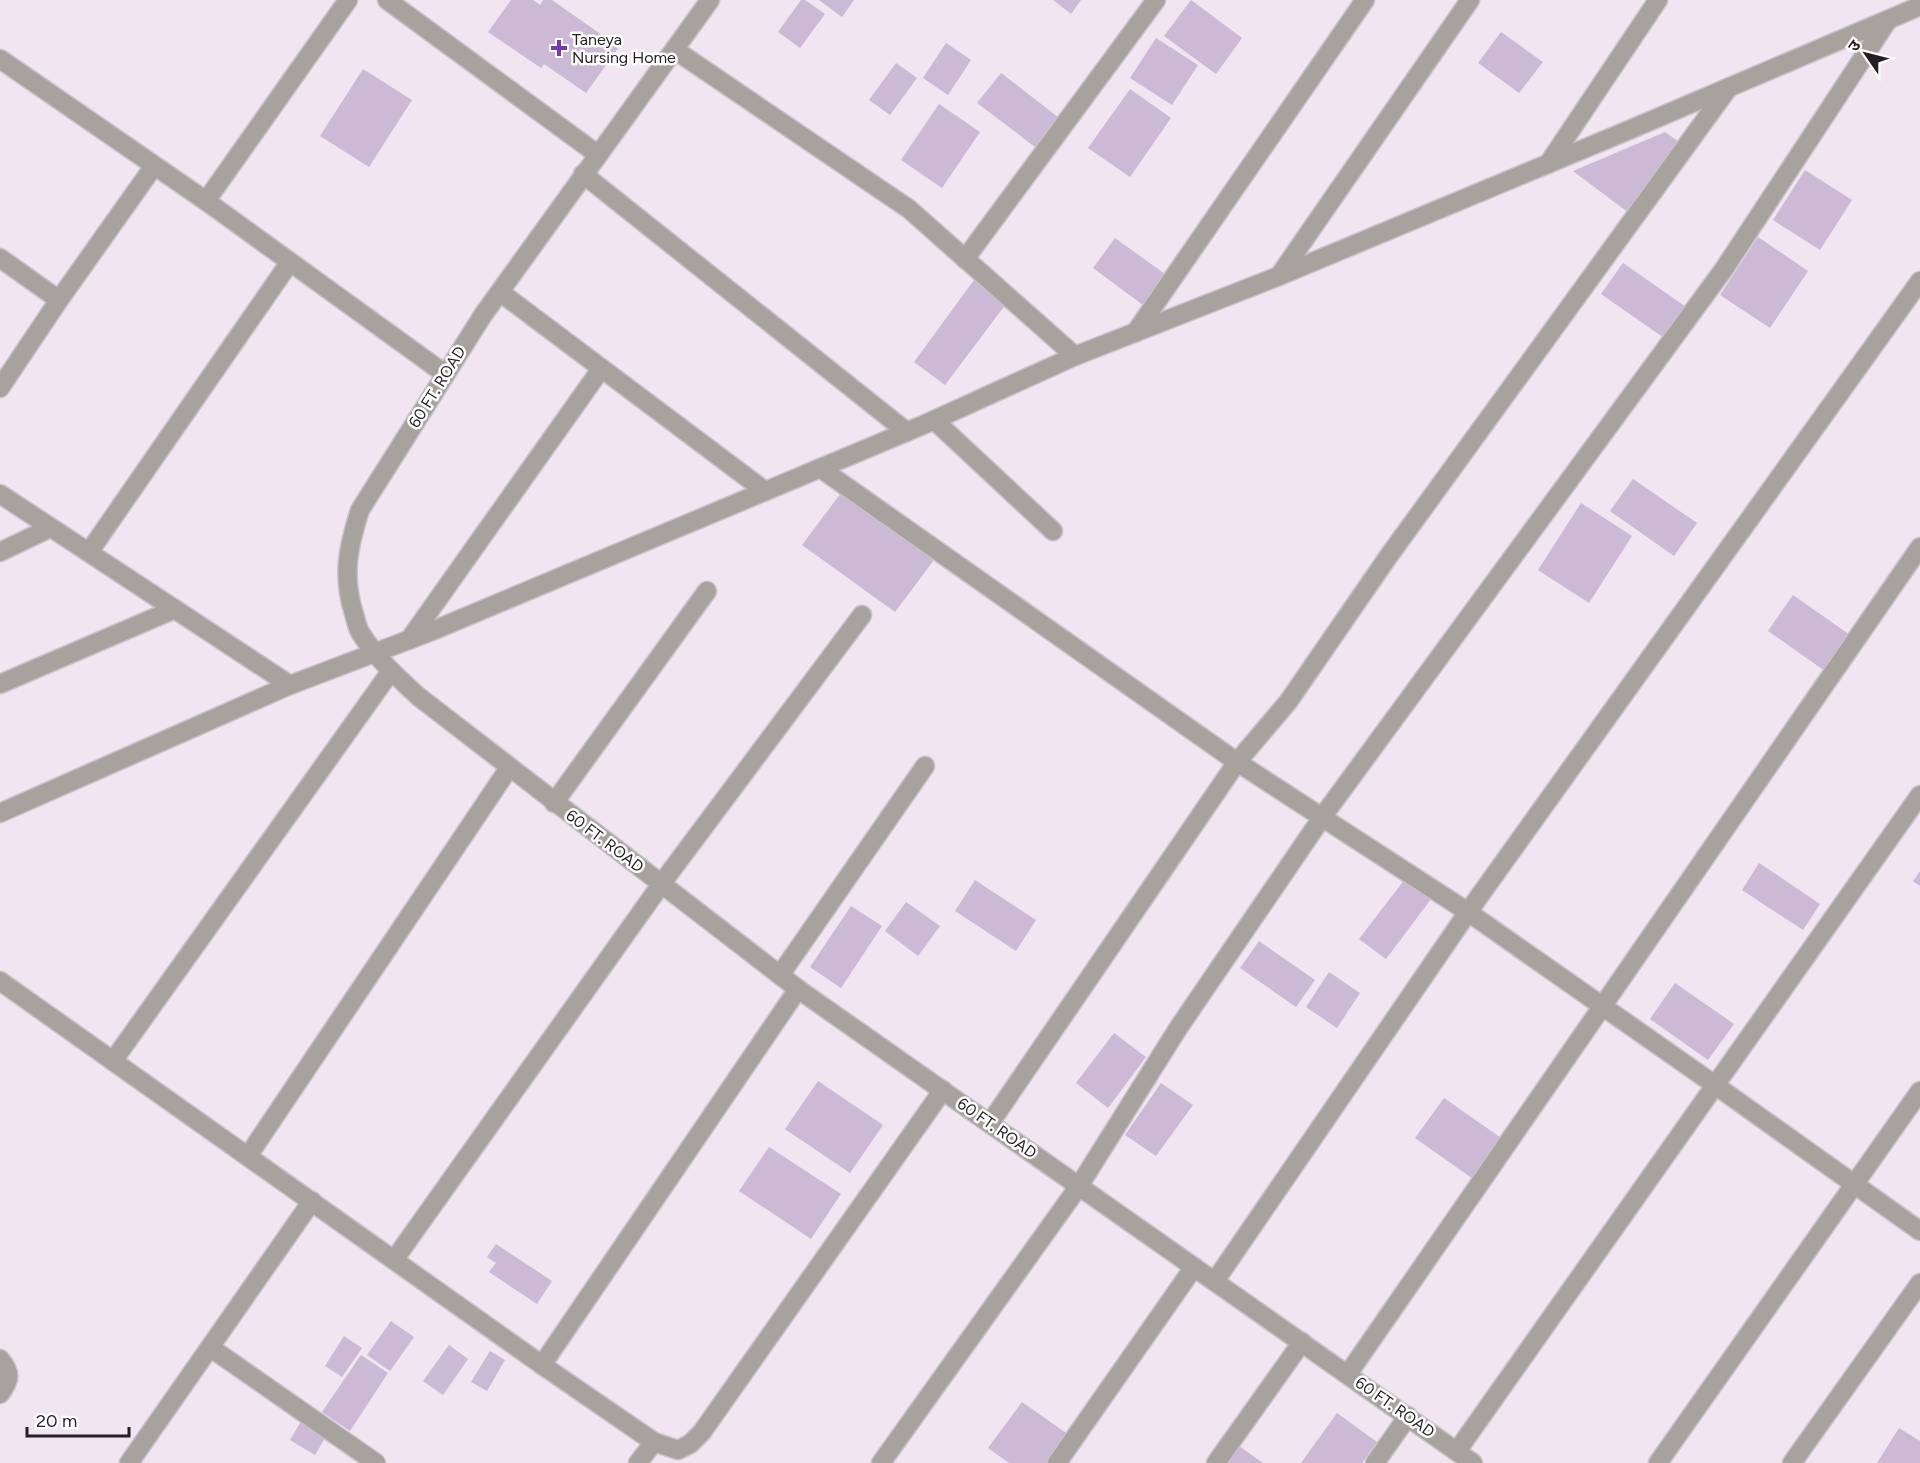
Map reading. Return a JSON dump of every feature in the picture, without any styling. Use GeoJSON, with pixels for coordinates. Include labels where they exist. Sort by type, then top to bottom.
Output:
{"type":"FeatureCollection","features":[{"type":"Feature","properties":{"kind":"street"},"geometry":{"type":"LineString","coordinates":[[206,201],[348,0]]}},
{"type":"Feature","properties":{"kind":"street"},"geometry":{"type":"LineString","coordinates":[[387,0],[597,154]]}},
{"type":"Feature","properties":{"kind":"street","name":"60 FT. ROAD"},"geometry":{"type":"LineString","coordinates":[[710,0],[597,154],[500,292],[444,375],[360,510],[350,540],[346,576],[350,601],[359,630],[391,671],[419,697],[798,989],[1473,1463]]}},
{"type":"Feature","properties":{"kind":"street"},"geometry":{"type":"LineString","coordinates":[[965,259],[1156,0]]}},
{"type":"Feature","properties":{"kind":"street"},"geometry":{"type":"LineString","coordinates":[[1135,333],[1365,0]]}},
{"type":"Feature","properties":{"kind":"street"},"geometry":{"type":"LineString","coordinates":[[1279,276],[1470,0]]}},
{"type":"Feature","properties":{"kind":"street"},"geometry":{"type":"LineString","coordinates":[[1548,164],[1658,0]]}},
{"type":"Feature","properties":{"kind":"street"},"geometry":{"type":"LineString","coordinates":[[0,813],[290,686],[409,640],[907,432],[1075,356],[1279,276],[1548,164],[1888,20],[1915,4]]}},
{"type":"Feature","properties":{"kind":"street"},"geometry":{"type":"LineString","coordinates":[[881,1463],[1079,1186],[1179,1027],[1323,816],[1724,269],[1888,20]]}},
{"type":"Feature","properties":{"kind":"street"},"geometry":{"type":"LineString","coordinates":[[675,50],[909,209],[1075,356]]}},
{"type":"Feature","properties":{"kind":"street"},"geometry":{"type":"LineString","coordinates":[[0,58],[206,201],[444,375]]}},
{"type":"Feature","properties":{"kind":"street"},"geometry":{"type":"LineString","coordinates":[[990,1123],[1237,762],[1288,702],[1388,557],[1729,87]]}},
{"type":"Feature","properties":{"kind":"street"},"geometry":{"type":"LineString","coordinates":[[0,388],[154,166]]}},
{"type":"Feature","properties":{"kind":"street"},"geometry":{"type":"LineString","coordinates":[[583,174],[907,432]]}},
{"type":"Feature","properties":{"kind":"street"},"geometry":{"type":"LineString","coordinates":[[0,258],[59,300]]}},
{"type":"Feature","properties":{"kind":"street"},"geometry":{"type":"LineString","coordinates":[[88,552],[290,262]]}},
{"type":"Feature","properties":{"kind":"street"},"geometry":{"type":"LineString","coordinates":[[1215,1281],[1468,912],[1920,281]]}},
{"type":"Feature","properties":{"kind":"street"},"geometry":{"type":"LineString","coordinates":[[500,292],[765,491]]}},
{"type":"Feature","properties":{"kind":"street"},"geometry":{"type":"LineString","coordinates":[[409,640],[601,369]]}},
{"type":"Feature","properties":{"kind":"street"},"geometry":{"type":"LineString","coordinates":[[934,420],[1053,531]]}},
{"type":"Feature","properties":{"kind":"street"},"geometry":{"type":"LineString","coordinates":[[820,468],[1237,762],[1468,912],[1715,1084],[1920,1231]]}},
{"type":"Feature","properties":{"kind":"street"},"geometry":{"type":"LineString","coordinates":[[0,494],[290,686]]}},
{"type":"Feature","properties":{"kind":"street"},"geometry":{"type":"LineString","coordinates":[[0,552],[50,528]]}},
{"type":"Feature","properties":{"kind":"street"},"geometry":{"type":"LineString","coordinates":[[1348,1374],[1920,547]]}},
{"type":"Feature","properties":{"kind":"street"},"geometry":{"type":"LineString","coordinates":[[554,803],[707,591]]}},
{"type":"Feature","properties":{"kind":"street"},"geometry":{"type":"LineString","coordinates":[[0,684],[175,609]]}},
{"type":"Feature","properties":{"kind":"street"},"geometry":{"type":"LineString","coordinates":[[394,1260],[662,883],[862,615]]}},
{"type":"Feature","properties":{"kind":"street"},"geometry":{"type":"LineString","coordinates":[[113,1061],[391,671]]}},
{"type":"Feature","properties":{"kind":"street"},"geometry":{"type":"LineString","coordinates":[[780,975],[925,766]]}},
{"type":"Feature","properties":{"kind":"street"},"geometry":{"type":"LineString","coordinates":[[248,1156],[509,768]]}},
{"type":"Feature","properties":{"kind":"street"},"geometry":{"type":"LineString","coordinates":[[1456,1451],[1920,795]]}},
{"type":"Feature","properties":{"kind":"street"},"geometry":{"type":"LineString","coordinates":[[0,981],[542,1365],[654,1442],[678,1450],[690,1444],[702,1432],[943,1090]]}},
{"type":"Feature","properties":{"kind":"street"},"geometry":{"type":"LineString","coordinates":[[542,1365],[798,989]]}},
{"type":"Feature","properties":{"kind":"street"},"geometry":{"type":"LineString","coordinates":[[1658,1463],[1920,1092]]}},
{"type":"Feature","properties":{"kind":"street"},"geometry":{"type":"LineString","coordinates":[[129,1463],[312,1201]]}},
{"type":"Feature","properties":{"kind":"street"},"geometry":{"type":"LineString","coordinates":[[1057,1463],[1194,1267]]}},
{"type":"Feature","properties":{"kind":"street"},"geometry":{"type":"LineString","coordinates":[[1792,1463],[1920,1283]]}},
{"type":"Feature","properties":{"kind":"street"},"geometry":{"type":"LineString","coordinates":[[1216,1463],[1302,1342]]}},
{"type":"Feature","properties":{"kind":"street"},"geometry":{"type":"LineString","coordinates":[[211,1348],[376,1463]]}},
{"type":"Feature","properties":{"kind":"street"},"geometry":{"type":"LineString","coordinates":[[0,1359],[8,1368],[9,1380],[0,1394]]}},
{"type":"Feature","properties":{"kind":"street"},"geometry":{"type":"LineString","coordinates":[[1375,1463],[1408,1416]]}},
{"type":"Feature","properties":{"kind":"street"},"geometry":{"type":"LineString","coordinates":[[638,1463],[654,1442]]}},
{"type":"Feature","properties":{"kind":"building"},"geometry":{"type":"Polygon","coordinates":[[[511,0],[533,0],[540,5],[543,0],[552,0],[619,47],[586,93],[544,64],[541,68],[488,32],[511,0]]]}},
{"type":"Feature","properties":{"kind":"building"},"geometry":{"type":"Polygon","coordinates":[[[801,0],[805,0],[825,14],[800,48],[778,32],[801,0]]]}},
{"type":"Feature","properties":{"kind":"building"},"geometry":{"type":"Polygon","coordinates":[[[819,0],[854,0],[842,17],[819,0]]]}},
{"type":"Feature","properties":{"kind":"building"},"geometry":{"type":"Polygon","coordinates":[[[1053,0],[1081,0],[1071,14],[1053,0]]]}},
{"type":"Feature","properties":{"kind":"building"},"geometry":{"type":"Polygon","coordinates":[[[1191,0],[1242,38],[1216,74],[1164,36],[1191,0]]]}},
{"type":"Feature","properties":{"kind":"building"},"geometry":{"type":"Polygon","coordinates":[[[1501,32],[1543,62],[1519,93],[1478,63],[1501,32]]]}},
{"type":"Feature","properties":{"kind":"building"},"geometry":{"type":"Polygon","coordinates":[[[1156,38],[1198,65],[1172,105],[1130,78],[1156,38]]]}},
{"type":"Feature","properties":{"kind":"building"},"geometry":{"type":"Polygon","coordinates":[[[946,43],[971,60],[948,95],[923,78],[946,43]]]}},
{"type":"Feature","properties":{"kind":"building"},"geometry":{"type":"Polygon","coordinates":[[[896,63],[917,78],[890,115],[869,100],[896,63]]]}},
{"type":"Feature","properties":{"kind":"building"},"geometry":{"type":"Polygon","coordinates":[[[363,69],[412,100],[369,167],[320,136],[363,69]]]}},
{"type":"Feature","properties":{"kind":"building"},"geometry":{"type":"Polygon","coordinates":[[[1001,73],[1058,117],[1035,147],[977,103],[1001,73]]]}},
{"type":"Feature","properties":{"kind":"building"},"geometry":{"type":"Polygon","coordinates":[[[1130,89],[1171,118],[1130,177],[1088,148],[1130,89]]]}},
{"type":"Feature","properties":{"kind":"building"},"geometry":{"type":"Polygon","coordinates":[[[939,104],[980,132],[942,188],[901,160],[939,104]]]}},
{"type":"Feature","properties":{"kind":"building"},"geometry":{"type":"Polygon","coordinates":[[[1665,132],[1685,146],[1633,216],[1573,171],[1665,132]]]}},
{"type":"Feature","properties":{"kind":"building"},"geometry":{"type":"Polygon","coordinates":[[[1805,170],[1852,200],[1820,250],[1773,220],[1805,170]]]}},
{"type":"Feature","properties":{"kind":"building"},"geometry":{"type":"Polygon","coordinates":[[[1758,237],[1808,271],[1770,328],[1720,295],[1758,237]]]}},
{"type":"Feature","properties":{"kind":"building"},"geometry":{"type":"Polygon","coordinates":[[[1115,238],[1165,274],[1143,305],[1093,268],[1115,238]]]}},
{"type":"Feature","properties":{"kind":"building"},"geometry":{"type":"Polygon","coordinates":[[[1623,263],[1689,309],[1667,340],[1601,294],[1623,263]]]}},
{"type":"Feature","properties":{"kind":"building"},"geometry":{"type":"Polygon","coordinates":[[[974,280],[1006,304],[945,385],[914,362],[974,280]]]}},
{"type":"Feature","properties":{"kind":"building"},"geometry":{"type":"Polygon","coordinates":[[[1633,479],[1697,523],[1674,556],[1610,511],[1633,479]]]}},
{"type":"Feature","properties":{"kind":"building"},"geometry":{"type":"Polygon","coordinates":[[[841,493],[934,560],[895,612],[802,545],[841,493]]]}},
{"type":"Feature","properties":{"kind":"building"},"geometry":{"type":"Polygon","coordinates":[[[1581,503],[1632,536],[1589,603],[1538,570],[1581,503]]]}},
{"type":"Feature","properties":{"kind":"building"},"geometry":{"type":"Polygon","coordinates":[[[1793,595],[1850,635],[1825,671],[1768,631],[1793,595]]]}},
{"type":"Feature","properties":{"kind":"building"},"geometry":{"type":"Polygon","coordinates":[[[1759,863],[1820,904],[1803,930],[1742,890],[1759,863]]]}},
{"type":"Feature","properties":{"kind":"building"},"geometry":{"type":"Polygon","coordinates":[[[1920,871],[1920,886],[1913,881],[1920,871]]]}},
{"type":"Feature","properties":{"kind":"building"},"geometry":{"type":"Polygon","coordinates":[[[1405,879],[1431,899],[1386,959],[1359,939],[1405,879]]]}},
{"type":"Feature","properties":{"kind":"building"},"geometry":{"type":"Polygon","coordinates":[[[975,880],[1036,920],[1016,951],[955,911],[975,880]]]}},
{"type":"Feature","properties":{"kind":"building"},"geometry":{"type":"Polygon","coordinates":[[[906,902],[940,926],[918,956],[885,931],[906,902]]]}},
{"type":"Feature","properties":{"kind":"building"},"geometry":{"type":"Polygon","coordinates":[[[851,906],[882,926],[841,988],[810,967],[851,906]]]}},
{"type":"Feature","properties":{"kind":"building"},"geometry":{"type":"Polygon","coordinates":[[[1259,941],[1315,980],[1296,1007],[1240,968],[1259,941]]]}},
{"type":"Feature","properties":{"kind":"building"},"geometry":{"type":"Polygon","coordinates":[[[1329,972],[1360,993],[1337,1028],[1306,1007],[1329,972]]]}},
{"type":"Feature","properties":{"kind":"building"},"geometry":{"type":"Polygon","coordinates":[[[1675,983],[1734,1024],[1708,1060],[1650,1019],[1675,983]]]}},
{"type":"Feature","properties":{"kind":"building"},"geometry":{"type":"Polygon","coordinates":[[[1114,1033],[1146,1057],[1108,1108],[1076,1083],[1114,1033]]]}},
{"type":"Feature","properties":{"kind":"building"},"geometry":{"type":"Polygon","coordinates":[[[818,1081],[883,1125],[850,1173],[785,1129],[818,1081]]]}},
{"type":"Feature","properties":{"kind":"building"},"geometry":{"type":"Polygon","coordinates":[[[1161,1083],[1193,1105],[1156,1156],[1125,1135],[1161,1083]]]}},
{"type":"Feature","properties":{"kind":"building"},"geometry":{"type":"Polygon","coordinates":[[[1444,1098],[1504,1140],[1476,1181],[1415,1138],[1444,1098]]]}},
{"type":"Feature","properties":{"kind":"building"},"geometry":{"type":"Polygon","coordinates":[[[769,1147],[841,1194],[811,1239],[739,1191],[769,1147]]]}},
{"type":"Feature","properties":{"kind":"building"},"geometry":{"type":"Polygon","coordinates":[[[496,1244],[552,1281],[537,1304],[489,1272],[496,1263],[487,1257],[496,1244]]]}},
{"type":"Feature","properties":{"kind":"building"},"geometry":{"type":"Polygon","coordinates":[[[391,1321],[414,1337],[390,1371],[367,1355],[391,1321]]]}},
{"type":"Feature","properties":{"kind":"building"},"geometry":{"type":"Polygon","coordinates":[[[344,1336],[362,1348],[342,1377],[325,1366],[344,1336]]]}},
{"type":"Feature","properties":{"kind":"building"},"geometry":{"type":"Polygon","coordinates":[[[449,1345],[468,1359],[443,1395],[423,1381],[449,1345]]]}},
{"type":"Feature","properties":{"kind":"building"},"geometry":{"type":"Polygon","coordinates":[[[490,1351],[505,1360],[487,1391],[471,1382],[490,1351]]]}},
{"type":"Feature","properties":{"kind":"building"},"geometry":{"type":"Polygon","coordinates":[[[361,1355],[388,1373],[350,1431],[322,1412],[361,1355]]]}},
{"type":"Feature","properties":{"kind":"building"},"geometry":{"type":"Polygon","coordinates":[[[1022,1402],[1069,1435],[1049,1463],[1009,1463],[988,1448],[1022,1402]]]}},
{"type":"Feature","properties":{"kind":"building"},"geometry":{"type":"Polygon","coordinates":[[[1337,1413],[1377,1442],[1362,1463],[1301,1463],[1337,1413]]]}},
{"type":"Feature","properties":{"kind":"building"},"geometry":{"type":"Polygon","coordinates":[[[303,1418],[328,1433],[315,1455],[290,1440],[303,1418]]]}},
{"type":"Feature","properties":{"kind":"building"},"geometry":{"type":"Polygon","coordinates":[[[1899,1428],[1920,1441],[1920,1463],[1877,1463],[1899,1428]]]}},
{"type":"Feature","properties":{"kind":"building"},"geometry":{"type":"Polygon","coordinates":[[[1239,1446],[1263,1463],[1227,1463],[1239,1446]]]}},
{"type":"Feature","properties":{"kind":"place","name":"Taneya Nursing Home"},"geometry":{"type":"Point","coordinates":[559,48]}}]}
